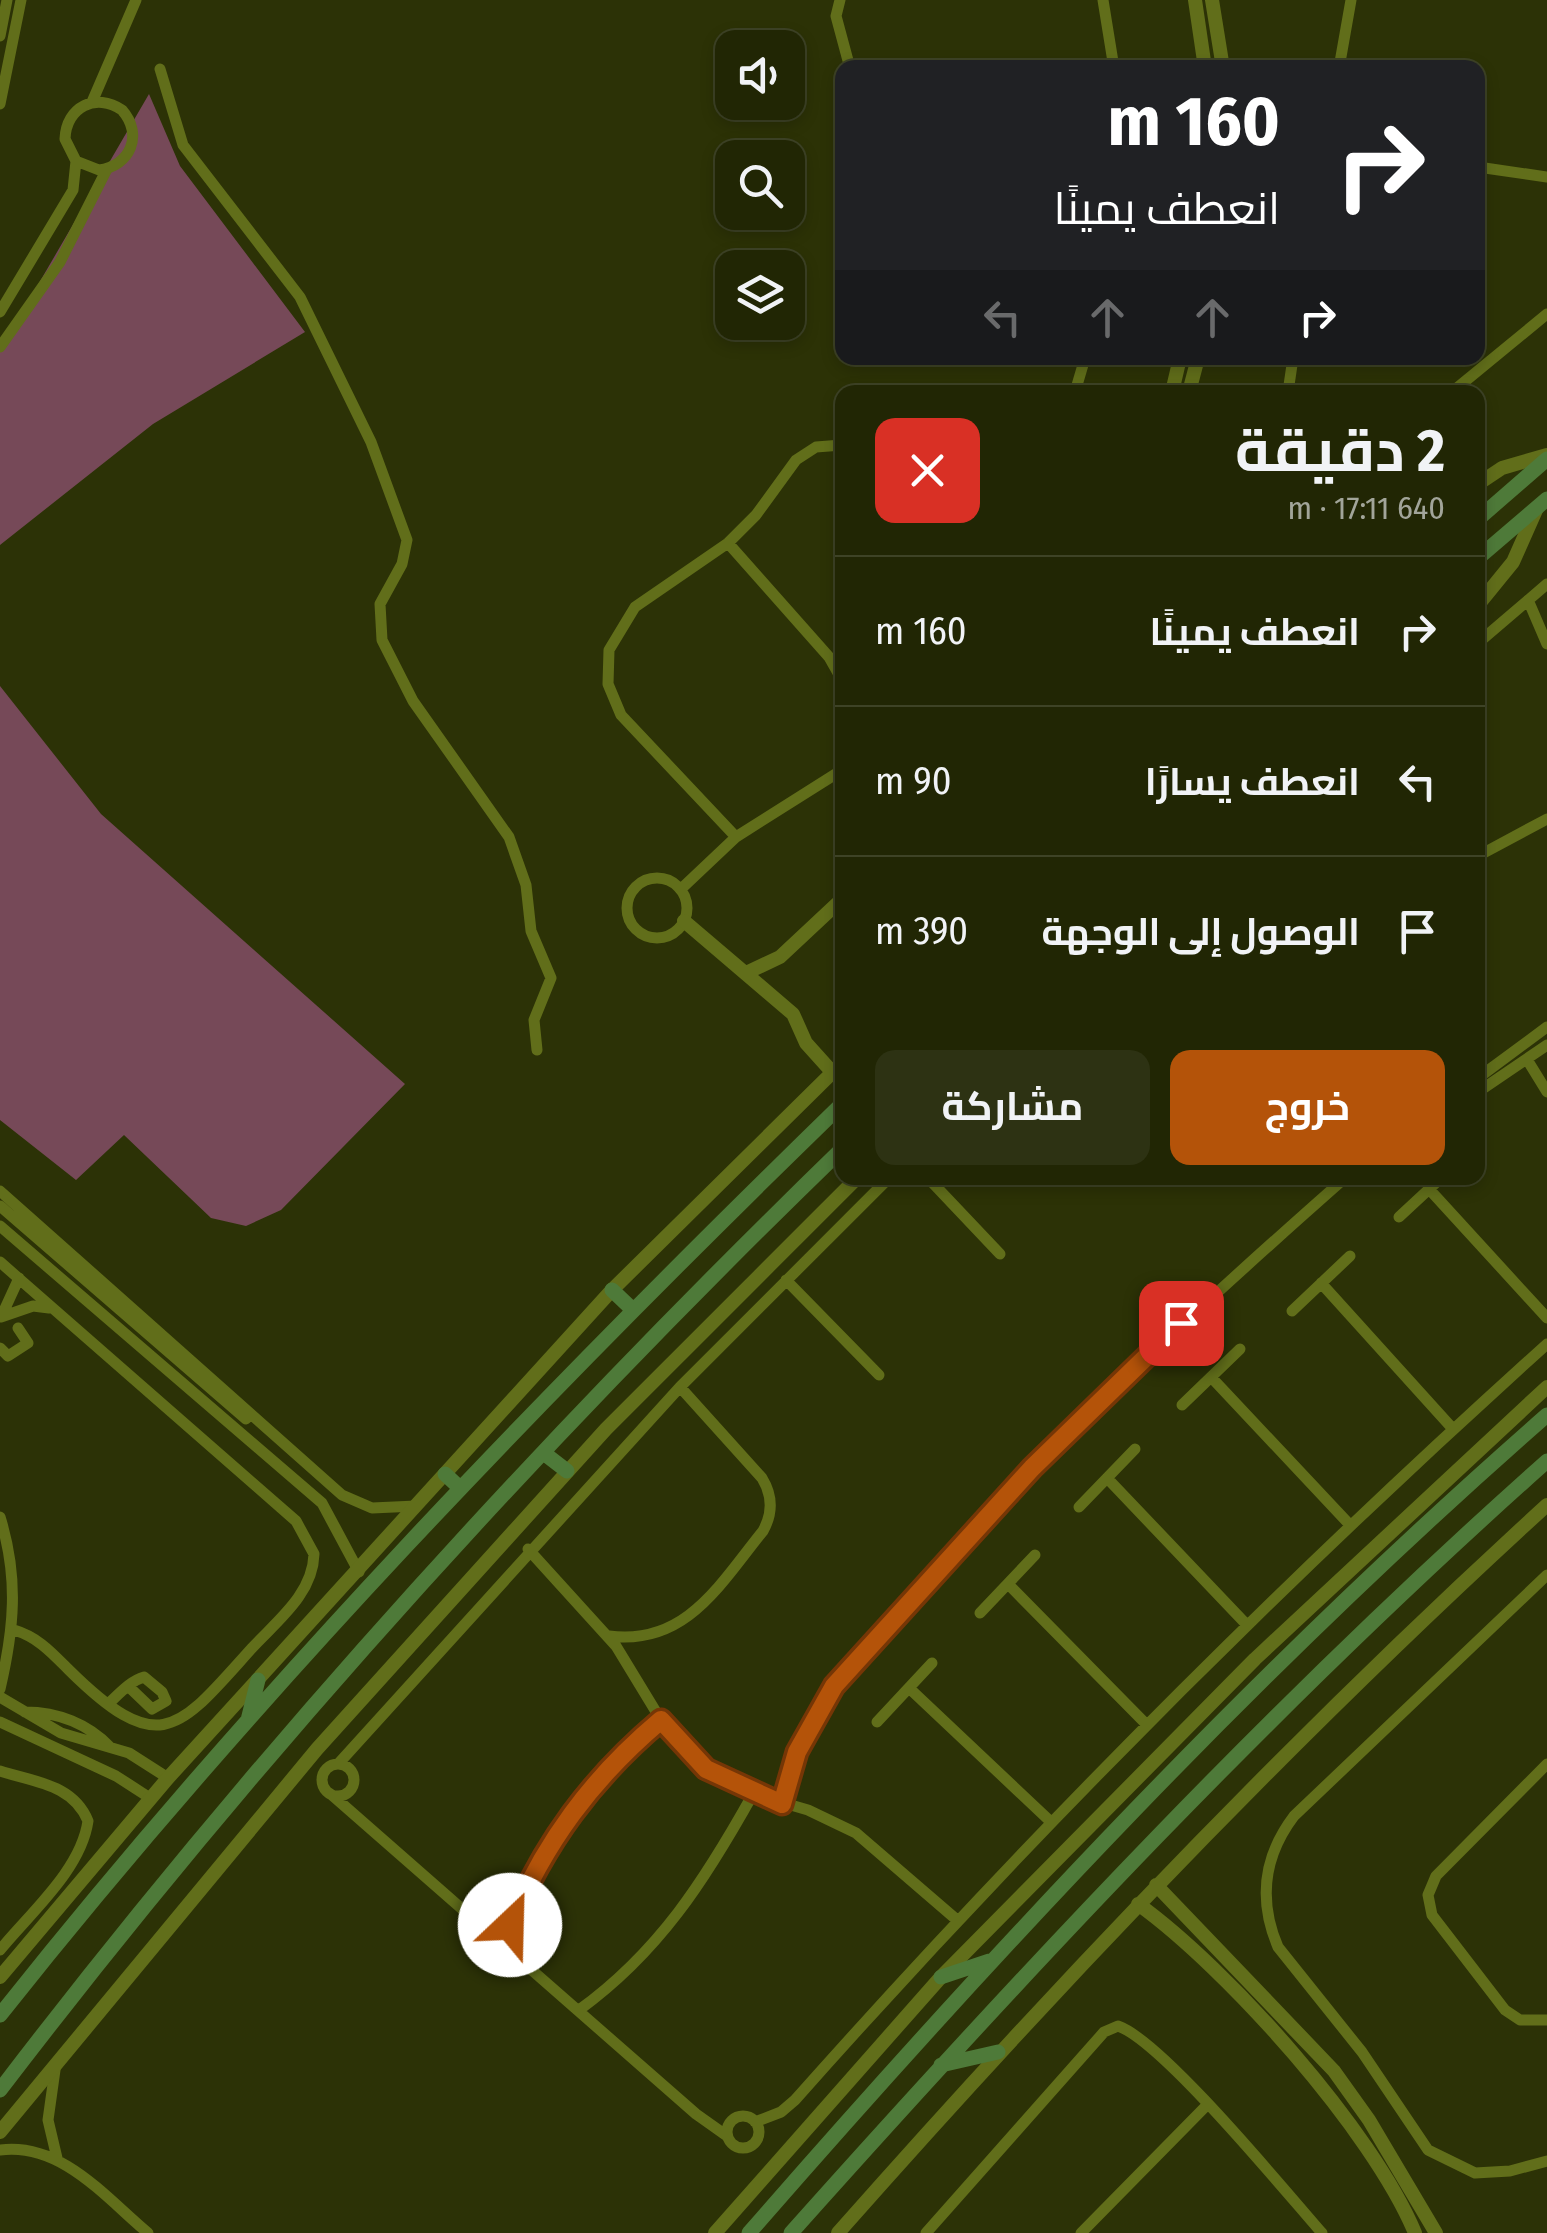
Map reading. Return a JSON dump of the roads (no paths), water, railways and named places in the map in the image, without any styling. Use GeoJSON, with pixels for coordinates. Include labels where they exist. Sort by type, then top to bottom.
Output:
{"type":"FeatureCollection","features":[{"type":"Feature","properties":{"kind":"main road"},"geometry":{"type":"LineString","coordinates":[[1485,513],[1547,457]]}},
{"type":"Feature","properties":{"kind":"main road"},"geometry":{"type":"LineString","coordinates":[[1485,552],[1542,503]]}},
{"type":"Feature","properties":{"kind":"main road"},"geometry":{"type":"LineString","coordinates":[[0,2015],[247,1725],[460,1488],[632,1309],[835,1111]]}},
{"type":"Feature","properties":{"kind":"main road"},"geometry":{"type":"LineString","coordinates":[[0,2090],[268,1758],[545,1454],[835,1155]]}},
{"type":"Feature","properties":{"kind":"main road"},"geometry":{"type":"LineString","coordinates":[[612,1290],[632,1309]]}},
{"type":"Feature","properties":{"kind":"main road"},"geometry":{"type":"LineString","coordinates":[[749,2233],[992,1959],[1259,1686],[1547,1415]]}},
{"type":"Feature","properties":{"kind":"main road"},"geometry":{"type":"LineString","coordinates":[[545,1454],[567,1472]]}},
{"type":"Feature","properties":{"kind":"main road"},"geometry":{"type":"LineString","coordinates":[[791,2233],[941,2064],[1224,1768],[1547,1461]]}},
{"type":"Feature","properties":{"kind":"main road"},"geometry":{"type":"LineString","coordinates":[[445,1474],[460,1488]]}},
{"type":"Feature","properties":{"kind":"main road"},"geometry":{"type":"LineString","coordinates":[[247,1725],[258,1680]]}},
{"type":"Feature","properties":{"kind":"main road"},"geometry":{"type":"LineString","coordinates":[[940,1977],[992,1959]]}},
{"type":"Feature","properties":{"kind":"main road"},"geometry":{"type":"LineString","coordinates":[[941,2064],[998,2052]]}},
{"type":"Feature","properties":{"kind":"street"},"geometry":{"type":"LineString","coordinates":[[0,36],[7,0]]}},
{"type":"Feature","properties":{"kind":"street"},"geometry":{"type":"LineString","coordinates":[[0,100],[22,0]]}},
{"type":"Feature","properties":{"kind":"street"},"geometry":{"type":"LineString","coordinates":[[92,102],[136,0]]}},
{"type":"Feature","properties":{"kind":"street"},"geometry":{"type":"LineString","coordinates":[[840,0],[836,16],[848,60]]}},
{"type":"Feature","properties":{"kind":"street"},"geometry":{"type":"LineString","coordinates":[[1103,0],[1110,60]]}},
{"type":"Feature","properties":{"kind":"street"},"geometry":{"type":"LineString","coordinates":[[1195,0],[1205,60]]}},
{"type":"Feature","properties":{"kind":"street"},"geometry":{"type":"LineString","coordinates":[[1212,0],[1222,60]]}},
{"type":"Feature","properties":{"kind":"street"},"geometry":{"type":"LineString","coordinates":[[1340,60],[1351,0]]}},
{"type":"Feature","properties":{"kind":"street"},"geometry":{"type":"LineString","coordinates":[[160,68],[183,146],[300,297],[352,402],[404,523],[404,557],[384,594],[380,632],[404,686],[514,848],[526,885],[531,932],[550,978],[534,1020],[537,1050]]}},
{"type":"Feature","properties":{"kind":"street"},"geometry":{"type":"LineString","coordinates":[[0,312],[73,190],[76,161],[65,139],[67,123],[77,110],[92,102],[108,102],[122,110],[134,132],[127,155],[107,169],[60,262],[0,347]]}},
{"type":"Feature","properties":{"kind":"street"},"geometry":{"type":"LineString","coordinates":[[76,161],[90,168],[107,169]]}},
{"type":"Feature","properties":{"kind":"street"},"geometry":{"type":"LineString","coordinates":[[1485,168],[1547,177]]}},
{"type":"Feature","properties":{"kind":"street"},"geometry":{"type":"LineString","coordinates":[[1485,365],[1547,314]]}},
{"type":"Feature","properties":{"kind":"street"},"geometry":{"type":"LineString","coordinates":[[1461,385],[1485,365]]}},
{"type":"Feature","properties":{"kind":"street"},"geometry":{"type":"LineString","coordinates":[[736,837],[621,715],[607,667],[614,634],[635,607],[728,544],[756,515],[796,460],[816,447],[835,446]]}},
{"type":"Feature","properties":{"kind":"street"},"geometry":{"type":"LineString","coordinates":[[1485,479],[1502,468],[1547,457]]}},
{"type":"Feature","properties":{"kind":"street"},"geometry":{"type":"LineString","coordinates":[[1485,597],[1513,562],[1542,503]]}},
{"type":"Feature","properties":{"kind":"street"},"geometry":{"type":"LineString","coordinates":[[728,544],[835,668]]}},
{"type":"Feature","properties":{"kind":"street"},"geometry":{"type":"LineString","coordinates":[[1485,637],[1547,584]]}},
{"type":"Feature","properties":{"kind":"street"},"geometry":{"type":"LineString","coordinates":[[1528,600],[1547,644]]}},
{"type":"Feature","properties":{"kind":"street"},"geometry":{"type":"LineString","coordinates":[[829,657],[835,661]]}},
{"type":"Feature","properties":{"kind":"street"},"geometry":{"type":"LineString","coordinates":[[829,780],[835,770]]}},
{"type":"Feature","properties":{"kind":"street"},"geometry":{"type":"LineString","coordinates":[[681,890],[736,837],[835,775]]}},
{"type":"Feature","properties":{"kind":"street"},"geometry":{"type":"LineString","coordinates":[[1485,853],[1546,823]]}},
{"type":"Feature","properties":{"kind":"street"},"geometry":{"type":"LineString","coordinates":[[664,878],[681,890],[686,899],[684,921],[670,935],[659,938],[639,933],[627,916],[628,895],[643,880],[664,878]]}},
{"type":"Feature","properties":{"kind":"street"},"geometry":{"type":"LineString","coordinates":[[748,972],[780,958],[835,906]]}},
{"type":"Feature","properties":{"kind":"street"},"geometry":{"type":"LineString","coordinates":[[684,921],[794,1014],[806,1044],[835,1066]]}},
{"type":"Feature","properties":{"kind":"street"},"geometry":{"type":"LineString","coordinates":[[1485,1073],[1547,1027]]}},
{"type":"Feature","properties":{"kind":"street"},"geometry":{"type":"LineString","coordinates":[[1485,1088],[1547,1046]]}},
{"type":"Feature","properties":{"kind":"street"},"geometry":{"type":"LineString","coordinates":[[1528,1061],[1547,1092]]}},
{"type":"Feature","properties":{"kind":"street"},"geometry":{"type":"LineString","coordinates":[[0,1978],[150,1798],[612,1290],[835,1071]]}},
{"type":"Feature","properties":{"kind":"street"},"geometry":{"type":"LineString","coordinates":[[0,2132],[317,1749],[567,1472],[849,1185]]}},
{"type":"Feature","properties":{"kind":"street"},"geometry":{"type":"LineString","coordinates":[[728,2136],[728,2126],[735,2118],[746,2116],[756,2122],[759,2134],[752,2144],[740,2148],[332,1796],[324,1788],[322,1777],[326,1768],[338,1763],[528,1549],[680,1387],[882,1185]]}},
{"type":"Feature","properties":{"kind":"street"},"geometry":{"type":"LineString","coordinates":[[935,1185],[1000,1254]]}},
{"type":"Feature","properties":{"kind":"street"},"geometry":{"type":"LineString","coordinates":[[782,1804],[797,1752],[826,1698],[898,1613],[1106,1394],[1335,1185]]}},
{"type":"Feature","properties":{"kind":"street"},"geometry":{"type":"LineString","coordinates":[[1398,1217],[1434,1185]]}},
{"type":"Feature","properties":{"kind":"street"},"geometry":{"type":"LineString","coordinates":[[1429,1189],[1547,1318]]}},
{"type":"Feature","properties":{"kind":"street"},"geometry":{"type":"LineString","coordinates":[[0,1191],[342,1494],[372,1508],[416,1506]]}},
{"type":"Feature","properties":{"kind":"street"},"geometry":{"type":"LineString","coordinates":[[0,1206],[344,1504],[405,1518]]}},
{"type":"Feature","properties":{"kind":"street"},"geometry":{"type":"LineString","coordinates":[[0,1226],[322,1502],[358,1572]]}},
{"type":"Feature","properties":{"kind":"street"},"geometry":{"type":"LineString","coordinates":[[1292,1311],[1350,1256]]}},
{"type":"Feature","properties":{"kind":"street"},"geometry":{"type":"LineString","coordinates":[[0,1262],[296,1521],[314,1554],[304,1591],[188,1718],[157,1726],[130,1718],[108,1704],[38,1641],[14,1630]]}},
{"type":"Feature","properties":{"kind":"street"},"geometry":{"type":"LineString","coordinates":[[1,1317],[14,1297],[19,1278]]}},
{"type":"Feature","properties":{"kind":"street"},"geometry":{"type":"LineString","coordinates":[[786,1280],[878,1375]]}},
{"type":"Feature","properties":{"kind":"street"},"geometry":{"type":"LineString","coordinates":[[1321,1284],[1453,1429]]}},
{"type":"Feature","properties":{"kind":"street"},"geometry":{"type":"LineString","coordinates":[[1,1317],[33,1306],[55,1310]]}},
{"type":"Feature","properties":{"kind":"street"},"geometry":{"type":"LineString","coordinates":[[0,1348],[8,1356],[28,1343],[18,1328]]}},
{"type":"Feature","properties":{"kind":"street"},"geometry":{"type":"LineString","coordinates":[[756,2122],[781,2112],[794,2100],[957,1920],[1246,1624],[1547,1344]]}},
{"type":"Feature","properties":{"kind":"street"},"geometry":{"type":"LineString","coordinates":[[1182,1405],[1240,1350]]}},
{"type":"Feature","properties":{"kind":"street"},"geometry":{"type":"LineString","coordinates":[[1211,1377],[1350,1524]]}},
{"type":"Feature","properties":{"kind":"street"},"geometry":{"type":"LineString","coordinates":[[609,1636],[658,1634],[688,1619],[763,1530],[770,1514],[770,1495],[762,1478],[680,1387]]}},
{"type":"Feature","properties":{"kind":"street"},"geometry":{"type":"LineString","coordinates":[[715,2233],[940,1977],[1255,1659],[1547,1387]]}},
{"type":"Feature","properties":{"kind":"street"},"geometry":{"type":"LineString","coordinates":[[1079,1507],[1134,1450]]}},
{"type":"Feature","properties":{"kind":"street"},"geometry":{"type":"LineString","coordinates":[[1108,1478],[1246,1624]]}},
{"type":"Feature","properties":{"kind":"street"},"geometry":{"type":"LineString","coordinates":[[838,2233],[998,2052],[1156,1885],[1398,1643],[1547,1504]]}},
{"type":"Feature","properties":{"kind":"street"},"geometry":{"type":"LineString","coordinates":[[0,1518],[14,1580],[14,1630],[0,1690]]}},
{"type":"Feature","properties":{"kind":"street"},"geometry":{"type":"LineString","coordinates":[[528,1549],[609,1636],[661,1720],[698,1763],[753,1794],[832,1820],[866,1840],[957,1920]]}},
{"type":"Feature","properties":{"kind":"street"},"geometry":{"type":"LineString","coordinates":[[980,1613],[1035,1555]]}},
{"type":"Feature","properties":{"kind":"street"},"geometry":{"type":"LineString","coordinates":[[1547,1575],[1294,1816],[1272,1850],[1264,1889],[1278,1947],[1362,2052],[1428,2150],[1475,2173],[1510,2171],[1547,2161]]}},
{"type":"Feature","properties":{"kind":"street"},"geometry":{"type":"LineString","coordinates":[[1008,1584],[1146,1724]]}},
{"type":"Feature","properties":{"kind":"street"},"geometry":{"type":"LineString","coordinates":[[877,1722],[932,1664]]}},
{"type":"Feature","properties":{"kind":"street"},"geometry":{"type":"LineString","coordinates":[[108,1704],[128,1686]]}},
{"type":"Feature","properties":{"kind":"street"},"geometry":{"type":"LineString","coordinates":[[909,1688],[1051,1822]]}},
{"type":"Feature","properties":{"kind":"street"},"geometry":{"type":"LineString","coordinates":[[0,1698],[24,1712],[77,1723],[96,1732],[110,1747],[168,1778]]}},
{"type":"Feature","properties":{"kind":"street"},"geometry":{"type":"LineString","coordinates":[[503,1944],[524,1891],[560,1827],[606,1770],[661,1720]]}},
{"type":"Feature","properties":{"kind":"street"},"geometry":{"type":"LineString","coordinates":[[0,1722],[116,1776],[150,1798]]}},
{"type":"Feature","properties":{"kind":"street"},"geometry":{"type":"LineString","coordinates":[[116,1776],[128,1754]]}},
{"type":"Feature","properties":{"kind":"street"},"geometry":{"type":"LineString","coordinates":[[332,1796],[349,1792],[354,1783],[349,1767],[338,1763]]}},
{"type":"Feature","properties":{"kind":"street"},"geometry":{"type":"LineString","coordinates":[[1545,1767],[1436,1876],[1428,1895],[1432,1915],[1505,2010],[1520,2020],[1547,2020]]}},
{"type":"Feature","properties":{"kind":"street"},"geometry":{"type":"LineString","coordinates":[[0,1772],[57,1787],[77,1801],[88,1821],[82,1847],[0,1950]]}},
{"type":"Feature","properties":{"kind":"street"},"geometry":{"type":"LineString","coordinates":[[579,2010],[626,1973],[676,1920],[717,1860],[753,1794]]}},
{"type":"Feature","properties":{"kind":"street"},"geometry":{"type":"LineString","coordinates":[[1156,1885],[1334,2070],[1436,2233]]}},
{"type":"Feature","properties":{"kind":"street"},"geometry":{"type":"LineString","coordinates":[[1138,1904],[1226,1984],[1326,2093],[1384,2176],[1414,2233]]}},
{"type":"Feature","properties":{"kind":"street"},"geometry":{"type":"LineString","coordinates":[[926,2233],[1110,2028],[1118,2026],[1140,2038],[1207,2105],[1322,2233]]}},
{"type":"Feature","properties":{"kind":"street"},"geometry":{"type":"LineString","coordinates":[[57,2066],[48,2106],[57,2158]]}},
{"type":"Feature","properties":{"kind":"street"},"geometry":{"type":"LineString","coordinates":[[1081,2233],[1207,2105]]}},
{"type":"Feature","properties":{"kind":"street"},"geometry":{"type":"LineString","coordinates":[[0,2150],[27,2149],[57,2158],[148,2233]]}},
{"type":"Feature","properties":{"kind":"street"},"geometry":{"type":"LineString","coordinates":[[1299,2233],[1312,2222]]}}]}
